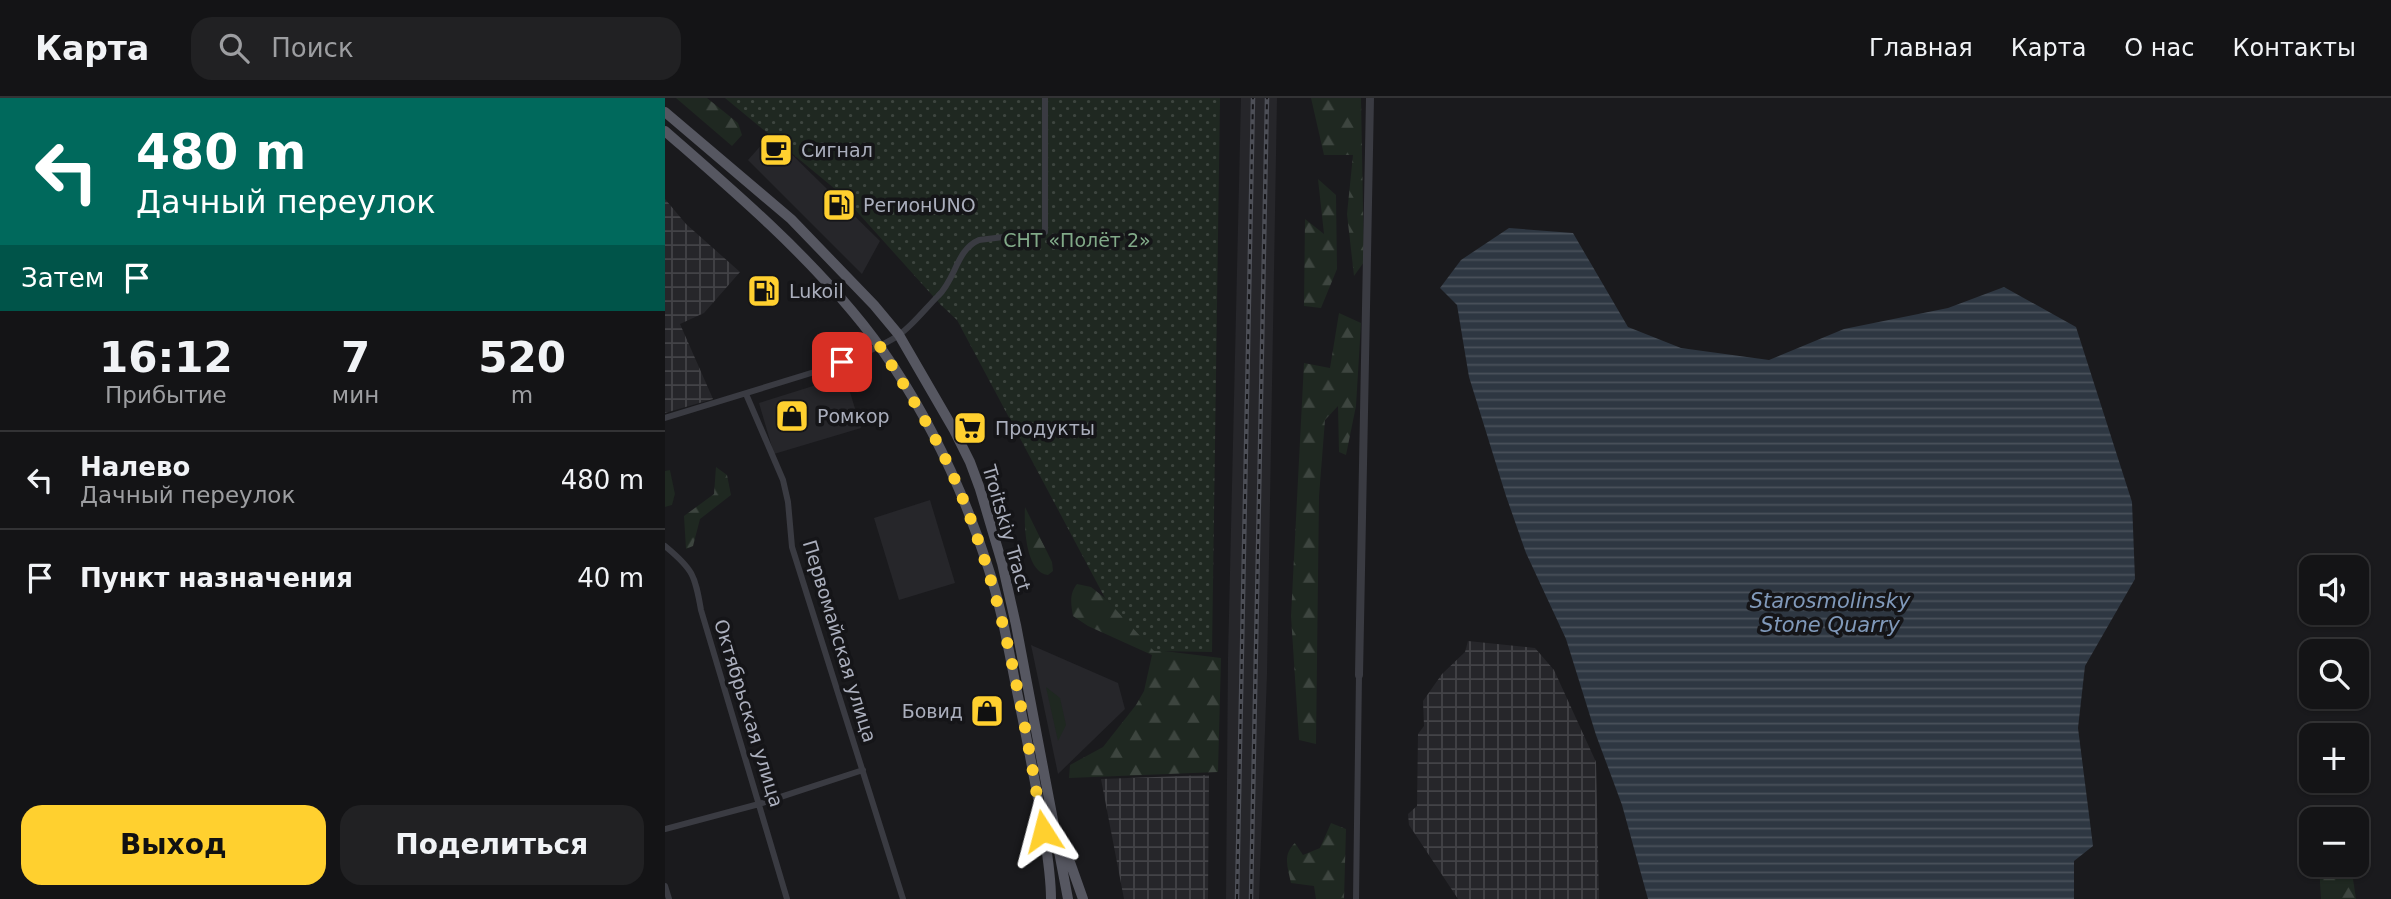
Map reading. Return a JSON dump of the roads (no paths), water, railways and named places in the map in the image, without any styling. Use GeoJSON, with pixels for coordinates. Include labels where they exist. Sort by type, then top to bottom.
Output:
{"type":"FeatureCollection","features":[{"type":"Feature","properties":{"kind":"main road","name":"Troitskiy Tract"},"geometry":{"type":"LineString","coordinates":[[665,112],[791,219],[874,305],[899,335],[954,430],[980,489],[1002,564],[1068,899]]}},
{"type":"Feature","properties":{"kind":"main road","name":"Troitskiy Tract"},"geometry":{"type":"LineString","coordinates":[[665,131],[758,212],[851,310],[879,345],[938,445],[954,478],[999,604],[1030,753],[1051,879],[1051,899]]}},
{"type":"Feature","properties":{"kind":"main road"},"geometry":{"type":"LineString","coordinates":[[1051,814],[1083,899]]}},
{"type":"Feature","properties":{"kind":"street"},"geometry":{"type":"LineString","coordinates":[[665,418],[834,366],[879,345],[899,335],[951,282],[962,253],[972,243],[1045,232],[1045,98]]}},
{"type":"Feature","properties":{"kind":"street"},"geometry":{"type":"LineString","coordinates":[[1356,899],[1370,98]]}},
{"type":"Feature","properties":{"kind":"street","name":"Первомайская улица"},"geometry":{"type":"LineString","coordinates":[[746,394],[780,471],[788,502],[792,547],[903,899]]}},
{"type":"Feature","properties":{"kind":"street","name":"Октябрьская улица"},"geometry":{"type":"LineString","coordinates":[[665,546],[686,563],[696,583],[701,610],[787,899]]}},
{"type":"Feature","properties":{"kind":"street"},"geometry":{"type":"LineString","coordinates":[[665,829],[759,804],[863,770]]}},
{"type":"Feature","properties":{"kind":"street"},"geometry":{"type":"LineString","coordinates":[[665,886],[669,899]]}},
{"type":"Feature","properties":{"kind":"water","name":"Starosmolinsky Stone Quarry"},"geometry":{"type":"Polygon","coordinates":[[[1509,228],[1573,233],[1628,327],[1681,348],[1769,360],[1844,329],[1948,308],[2004,287],[2076,327],[2132,502],[2135,579],[2085,666],[2078,728],[2093,846],[2074,861],[2074,899],[1648,899],[1622,805],[1596,735],[1566,639],[1526,553],[1506,496],[1469,377],[1457,305],[1440,288],[1461,260],[1509,228]]]}},
{"type":"Feature","properties":{"kind":"railway"},"geometry":{"type":"LineString","coordinates":[[1237,899],[1253,98]]}},
{"type":"Feature","properties":{"kind":"railway"},"geometry":{"type":"LineString","coordinates":[[1251,899],[1267,98]]}},
{"type":"Feature","properties":{"kind":"place","name":"Сигнал"},"geometry":{"type":"Point","coordinates":[776,150]}},
{"type":"Feature","properties":{"kind":"place","name":"РегионUNO"},"geometry":{"type":"Point","coordinates":[839,205]}},
{"type":"Feature","properties":{"kind":"place","name":"Lukoil"},"geometry":{"type":"Point","coordinates":[764,291]}},
{"type":"Feature","properties":{"kind":"place","name":"Ромкор"},"geometry":{"type":"Point","coordinates":[792,416]}},
{"type":"Feature","properties":{"kind":"place","name":"Продукты"},"geometry":{"type":"Point","coordinates":[970,428]}},
{"type":"Feature","properties":{"kind":"place","name":"Бовид"},"geometry":{"type":"Point","coordinates":[987,711]}},
{"type":"Feature","properties":{"kind":"park label","name":"СНТ «Полёт 2»"},"geometry":{"type":"Point","coordinates":[1077,240]}}]}
